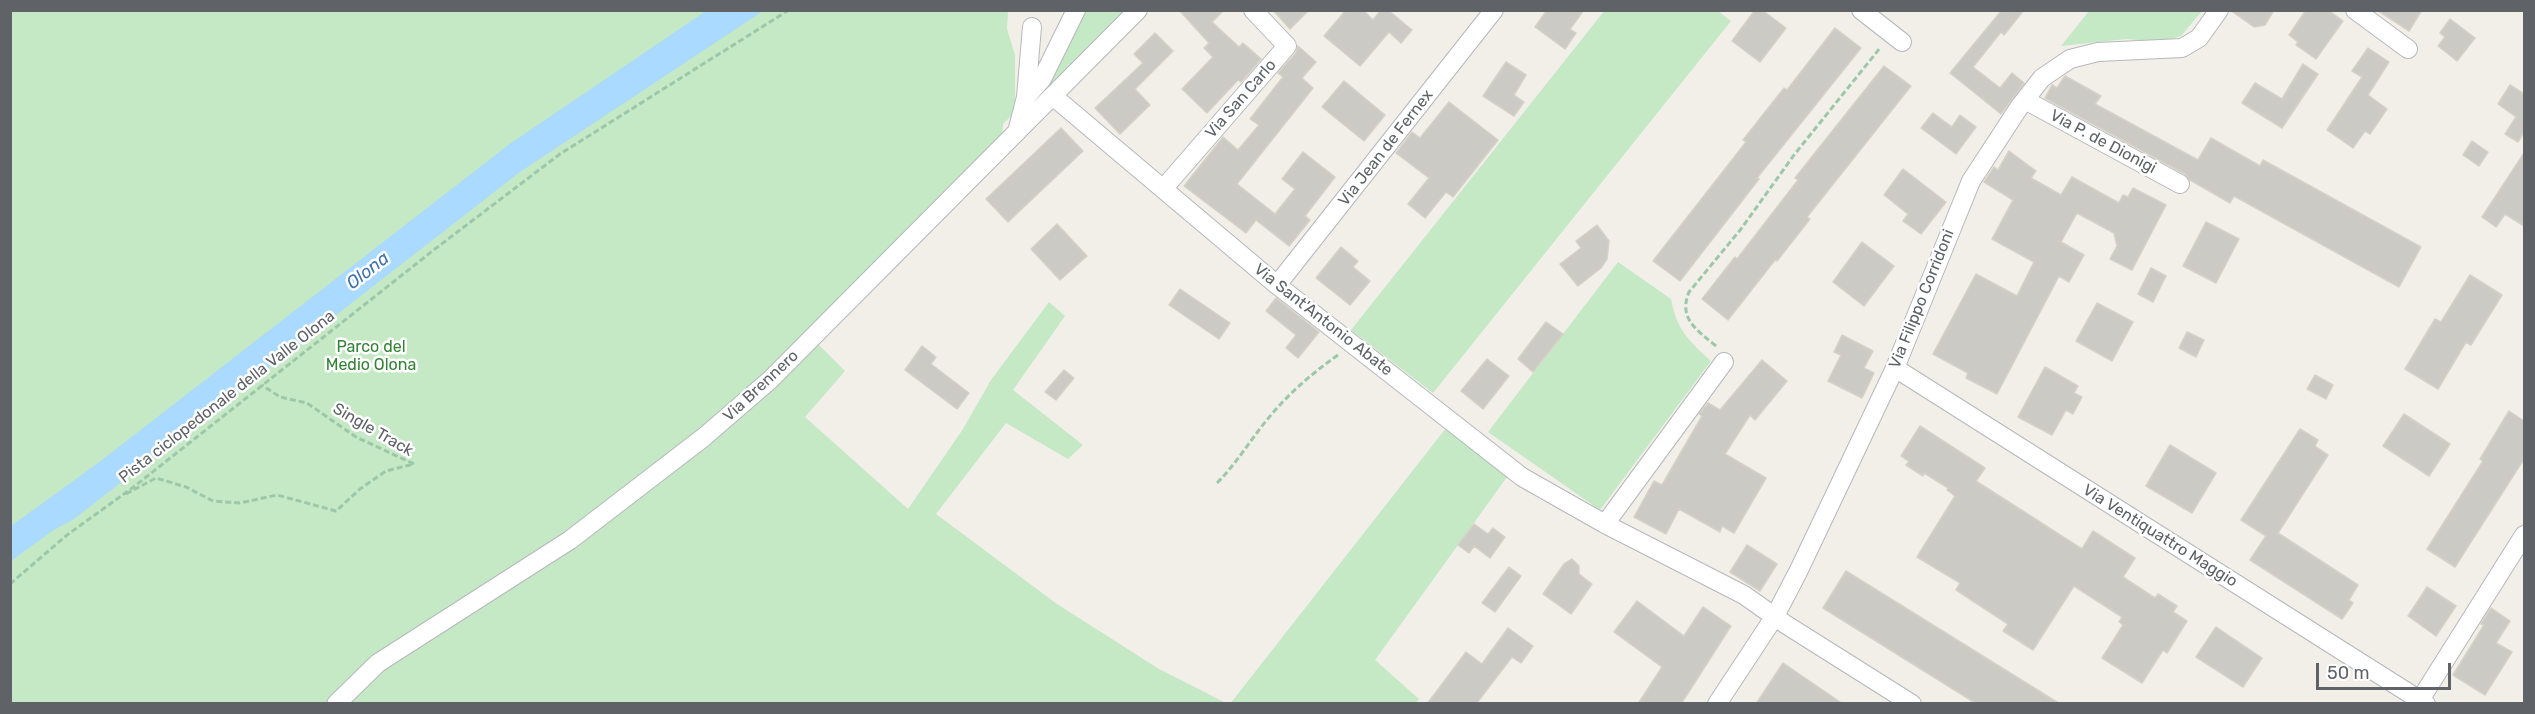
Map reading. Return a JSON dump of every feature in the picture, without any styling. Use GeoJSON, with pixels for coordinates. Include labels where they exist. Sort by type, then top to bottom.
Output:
{"type":"FeatureCollection","features":[{"type":"Feature","properties":{"kind":"street"},"geometry":{"type":"LineString","coordinates":[[1026,97],[1042,79],[1076,10]]}},
{"type":"Feature","properties":{"kind":"street","name":"Via Brennero"},"geometry":{"type":"LineString","coordinates":[[336,704],[378,663],[570,540],[704,437],[770,380],[1138,10]]}},
{"type":"Feature","properties":{"kind":"street","name":"Via San Carlo"},"geometry":{"type":"LineString","coordinates":[[1163,189],[1287,46],[1253,10]]}},
{"type":"Feature","properties":{"kind":"street","name":"Via Jean de Fernex"},"geometry":{"type":"LineString","coordinates":[[1277,285],[1494,10]]}},
{"type":"Feature","properties":{"kind":"street"},"geometry":{"type":"LineString","coordinates":[[1860,10],[1897,38]]}},
{"type":"Feature","properties":{"kind":"street","name":"Via Filippo Corridoni"},"geometry":{"type":"LineString","coordinates":[[1718,704],[1775,616],[1803,562],[1895,368],[1971,181],[2025,99],[2042,78],[2055,67],[2079,56],[2109,51],[2168,51],[2188,46],[2204,32],[2219,10]]}},
{"type":"Feature","properties":{"kind":"street"},"geometry":{"type":"LineString","coordinates":[[2359,12],[2408,49]]}},
{"type":"Feature","properties":{"kind":"street"},"geometry":{"type":"LineString","coordinates":[[1017,132],[1026,97],[1032,27]]}},
{"type":"Feature","properties":{"kind":"street","name":"Via Sant'Antonio Abate"},"geometry":{"type":"LineString","coordinates":[[1054,97],[1277,285],[1522,477],[1605,525],[1744,595],[1912,704]]}},
{"type":"Feature","properties":{"kind":"street","name":"Via P. de Dionigi"},"geometry":{"type":"LineString","coordinates":[[2025,99],[2180,184]]}},
{"type":"Feature","properties":{"kind":"street"},"geometry":{"type":"LineString","coordinates":[[1605,525],[1724,362]]}},
{"type":"Feature","properties":{"kind":"street","name":"Via Ventiquattro Maggio"},"geometry":{"type":"LineString","coordinates":[[1895,368],[2423,702]]}},
{"type":"Feature","properties":{"kind":"street"},"geometry":{"type":"LineString","coordinates":[[2423,702],[2524,535]]}},
{"type":"Feature","properties":{"kind":"path","name":"Pista ciclopedonale della Valle Olona"},"geometry":{"type":"LineString","coordinates":[[10,584],[67,535],[116,500],[444,242],[560,154],[789,10]]}},
{"type":"Feature","properties":{"kind":"path"},"geometry":{"type":"LineString","coordinates":[[1724,362],[1724,353],[1697,331],[1685,313],[1684,303],[1689,292],[1741,229],[1794,155],[1897,38]]}},
{"type":"Feature","properties":{"kind":"path"},"geometry":{"type":"LineString","coordinates":[[1217,483],[1234,466],[1264,423],[1302,382],[1353,344]]}},
{"type":"Feature","properties":{"kind":"path","name":"Single Track"},"geometry":{"type":"LineString","coordinates":[[116,500],[156,478],[186,487],[213,501],[240,503],[277,495],[336,511],[360,489],[386,471],[414,464],[356,437],[307,403],[280,397],[262,385]]}},
{"type":"Feature","properties":{"kind":"green space"},"geometry":{"type":"Polygon","coordinates":[[[1605,10],[1718,11],[1731,21],[1433,393],[1351,330],[1605,10]]]}},
{"type":"Feature","properties":{"kind":"green space","name":"Parco del Medio Olona"},"geometry":{"type":"Polygon","coordinates":[[[10,11],[1008,11],[1007,29],[1015,55],[1015,112],[1003,124],[1002,145],[812,338],[845,371],[805,417],[908,509],[963,429],[991,380],[1049,302],[1065,316],[1013,390],[1083,445],[1068,459],[1006,423],[936,514],[1057,604],[1159,669],[1226,703],[11,703],[10,11]]]}},
{"type":"Feature","properties":{"kind":"green space"},"geometry":{"type":"Polygon","coordinates":[[[1075,11],[1137,11],[1017,132],[1075,11]]]}},
{"type":"Feature","properties":{"kind":"green space"},"geometry":{"type":"Polygon","coordinates":[[[2089,11],[2202,11],[2181,36],[2162,42],[2126,39],[2061,46],[2089,11]]]}},
{"type":"Feature","properties":{"kind":"green space"},"geometry":{"type":"Polygon","coordinates":[[[1618,262],[1671,299],[1680,327],[1711,361],[1600,510],[1488,432],[1618,262]]]}},
{"type":"Feature","properties":{"kind":"green space"},"geometry":{"type":"Polygon","coordinates":[[[1450,423],[1507,477],[1375,660],[1419,699],[1416,703],[1230,704],[1450,423]]]}},
{"type":"Feature","properties":{"kind":"water","name":"Olona"},"geometry":{"type":"Polygon","coordinates":[[[706,11],[763,11],[520,172],[74,519],[52,531],[11,561],[11,526],[98,463],[511,143],[706,11]]]}},
{"type":"Feature","properties":{"kind":"building"},"geometry":{"type":"Polygon","coordinates":[[[1179,10],[1224,10],[1212,22],[1239,47],[1243,43],[1261,59],[1241,82],[1238,80],[1207,113],[1182,89],[1213,57],[1204,48],[1209,43],[1179,10]]]}},
{"type":"Feature","properties":{"kind":"building"},"geometry":{"type":"Polygon","coordinates":[[[1273,10],[1309,10],[1290,29],[1273,10]]]}},
{"type":"Feature","properties":{"kind":"building"},"geometry":{"type":"Polygon","coordinates":[[[1346,10],[1363,10],[1373,20],[1381,10],[1388,10],[1412,30],[1401,43],[1389,32],[1360,66],[1324,36],[1346,10]]]}},
{"type":"Feature","properties":{"kind":"building"},"geometry":{"type":"Polygon","coordinates":[[[1547,10],[1584,10],[1570,29],[1576,33],[1565,49],[1535,27],[1547,10]]]}},
{"type":"Feature","properties":{"kind":"building"},"geometry":{"type":"Polygon","coordinates":[[[1755,10],[1762,10],[1786,28],[1760,62],[1732,41],[1755,10]]]}},
{"type":"Feature","properties":{"kind":"building"},"geometry":{"type":"Polygon","coordinates":[[[2002,10],[2024,10],[2004,35],[2001,32],[1973,67],[2000,88],[2012,73],[2024,83],[2001,114],[1950,73],[2002,10]]]}},
{"type":"Feature","properties":{"kind":"building"},"geometry":{"type":"Polygon","coordinates":[[[2230,10],[2274,10],[2265,25],[2254,27],[2230,10]]]}},
{"type":"Feature","properties":{"kind":"building"},"geometry":{"type":"Polygon","coordinates":[[[2306,10],[2328,10],[2343,21],[2316,59],[2296,45],[2298,42],[2289,35],[2306,10]]]}},
{"type":"Feature","properties":{"kind":"building"},"geometry":{"type":"Polygon","coordinates":[[[2377,10],[2422,10],[2409,31],[2377,10]]]}},
{"type":"Feature","properties":{"kind":"building"},"geometry":{"type":"Polygon","coordinates":[[[2450,19],[2475,38],[2457,61],[2438,46],[2445,37],[2440,33],[2450,19]]]}},
{"type":"Feature","properties":{"kind":"building"},"geometry":{"type":"Polygon","coordinates":[[[1835,28],[1861,48],[1757,178],[1759,179],[1680,281],[1653,261],[1746,142],[1743,140],[1784,88],[1787,90],[1835,28]]]}},
{"type":"Feature","properties":{"kind":"building"},"geometry":{"type":"Polygon","coordinates":[[[1155,33],[1173,51],[1135,89],[1150,105],[1120,134],[1095,108],[1143,63],[1134,54],[1155,33]]]}},
{"type":"Feature","properties":{"kind":"building"},"geometry":{"type":"Polygon","coordinates":[[[1298,46],[1316,62],[1302,78],[1313,88],[1237,184],[1275,214],[1295,189],[1282,179],[1303,152],[1335,177],[1305,216],[1310,220],[1289,246],[1256,220],[1246,233],[1184,186],[1223,137],[1238,150],[1259,125],[1250,119],[1283,77],[1278,73],[1296,53],[1298,46]]]}},
{"type":"Feature","properties":{"kind":"building"},"geometry":{"type":"Polygon","coordinates":[[[2368,48],[2389,62],[2368,95],[2387,109],[2370,134],[2365,131],[2353,148],[2327,130],[2362,77],[2352,71],[2368,48]]]}},
{"type":"Feature","properties":{"kind":"building"},"geometry":{"type":"Polygon","coordinates":[[[1506,62],[1526,75],[1514,95],[1524,102],[1514,116],[1483,96],[1506,62]]]}},
{"type":"Feature","properties":{"kind":"building"},"geometry":{"type":"Polygon","coordinates":[[[2303,64],[2318,74],[2282,128],[2242,103],[2255,83],[2282,99],[2303,64]]]}},
{"type":"Feature","properties":{"kind":"building"},"geometry":{"type":"Polygon","coordinates":[[[1884,66],[1911,86],[1807,217],[1810,219],[1728,320],[1702,299],[1735,257],[1737,259],[1798,180],[1795,178],[1884,66]]]}},
{"type":"Feature","properties":{"kind":"building"},"geometry":{"type":"Polygon","coordinates":[[[2065,76],[2101,96],[2095,104],[2198,160],[2211,138],[2260,166],[2263,160],[2421,247],[2399,287],[2234,196],[2230,203],[2190,180],[2185,174],[2045,98],[2052,85],[2057,88],[2065,76]]]}},
{"type":"Feature","properties":{"kind":"building"},"geometry":{"type":"Polygon","coordinates":[[[1344,81],[1385,115],[1364,141],[1322,107],[1344,81]]]}},
{"type":"Feature","properties":{"kind":"building"},"geometry":{"type":"Polygon","coordinates":[[[2510,85],[2524,94],[2524,132],[2518,142],[2505,134],[2516,117],[2498,104],[2510,85]]]}},
{"type":"Feature","properties":{"kind":"building"},"geometry":{"type":"Polygon","coordinates":[[[1449,102],[1498,140],[1453,197],[1446,192],[1425,218],[1408,204],[1429,178],[1396,153],[1412,132],[1420,138],[1449,102]]]}},
{"type":"Feature","properties":{"kind":"building"},"geometry":{"type":"Polygon","coordinates":[[[1933,113],[1952,127],[1960,115],[1976,127],[1956,154],[1921,128],[1933,113]]]}},
{"type":"Feature","properties":{"kind":"building"},"geometry":{"type":"Polygon","coordinates":[[[1061,128],[1083,151],[1008,222],[986,199],[1061,128]]]}},
{"type":"Feature","properties":{"kind":"building"},"geometry":{"type":"Polygon","coordinates":[[[2472,141],[2488,152],[2479,166],[2463,155],[2472,141]]]}},
{"type":"Feature","properties":{"kind":"building"},"geometry":{"type":"Polygon","coordinates":[[[2009,151],[2036,171],[2031,178],[2061,195],[2072,177],[2119,203],[2123,195],[2128,197],[2133,188],[2166,205],[2132,270],[2110,259],[2117,246],[2114,233],[2077,213],[2061,242],[2084,255],[2069,282],[2059,276],[1997,394],[1966,378],[1968,373],[1933,354],[1976,274],[2017,296],[2034,262],[1992,239],[2013,200],[1984,182],[1994,167],[1998,170],[2009,151]]]}},
{"type":"Feature","properties":{"kind":"building"},"geometry":{"type":"Polygon","coordinates":[[[2524,153],[2524,226],[2505,214],[2496,227],[2482,217],[2524,153]]]}},
{"type":"Feature","properties":{"kind":"building"},"geometry":{"type":"Polygon","coordinates":[[[1903,169],[1946,202],[1921,234],[1903,221],[1908,214],[1884,195],[1903,169]]]}},
{"type":"Feature","properties":{"kind":"building"},"geometry":{"type":"Polygon","coordinates":[[[2206,222],[2239,239],[2216,283],[2183,266],[2206,222]]]}},
{"type":"Feature","properties":{"kind":"building"},"geometry":{"type":"Polygon","coordinates":[[[1057,224],[1087,256],[1060,280],[1031,249],[1057,224]]]}},
{"type":"Feature","properties":{"kind":"building"},"geometry":{"type":"Polygon","coordinates":[[[1597,225],[1609,241],[1607,259],[1601,268],[1578,286],[1560,264],[1581,248],[1576,241],[1597,225]]]}},
{"type":"Feature","properties":{"kind":"building"},"geometry":{"type":"Polygon","coordinates":[[[1862,242],[1894,266],[1864,306],[1833,282],[1862,242]]]}},
{"type":"Feature","properties":{"kind":"building"},"geometry":{"type":"Polygon","coordinates":[[[1341,247],[1358,261],[1353,267],[1370,281],[1350,305],[1316,278],[1341,247]]]}},
{"type":"Feature","properties":{"kind":"building"},"geometry":{"type":"Polygon","coordinates":[[[2151,268],[2166,276],[2153,302],[2138,294],[2151,268]]]}},
{"type":"Feature","properties":{"kind":"building"},"geometry":{"type":"Polygon","coordinates":[[[2470,275],[2502,295],[2471,345],[2466,342],[2438,389],[2405,369],[2435,319],[2441,322],[2470,275]]]}},
{"type":"Feature","properties":{"kind":"building"},"geometry":{"type":"Polygon","coordinates":[[[1180,289],[1230,323],[1219,339],[1169,305],[1180,289]]]}},
{"type":"Feature","properties":{"kind":"building"},"geometry":{"type":"Polygon","coordinates":[[[1276,298],[1319,332],[1298,358],[1286,348],[1296,335],[1266,311],[1276,298]]]}},
{"type":"Feature","properties":{"kind":"building"},"geometry":{"type":"Polygon","coordinates":[[[2097,303],[2133,322],[2112,361],[2076,341],[2097,303]]]}},
{"type":"Feature","properties":{"kind":"building"},"geometry":{"type":"Polygon","coordinates":[[[1546,322],[1563,334],[1533,372],[1518,359],[1546,322]]]}},
{"type":"Feature","properties":{"kind":"building"},"geometry":{"type":"Polygon","coordinates":[[[2187,332],[2204,340],[2196,357],[2179,348],[2187,332]]]}},
{"type":"Feature","properties":{"kind":"building"},"geometry":{"type":"Polygon","coordinates":[[[1842,335],[1873,351],[1864,368],[1874,373],[1862,398],[1828,381],[1841,355],[1834,352],[1842,335]]]}},
{"type":"Feature","properties":{"kind":"building"},"geometry":{"type":"Polygon","coordinates":[[[922,346],[936,357],[931,364],[969,393],[957,409],[905,370],[922,346]]]}},
{"type":"Feature","properties":{"kind":"building"},"geometry":{"type":"Polygon","coordinates":[[[1487,359],[1509,376],[1483,409],[1461,391],[1487,359]]]}},
{"type":"Feature","properties":{"kind":"building"},"geometry":{"type":"Polygon","coordinates":[[[1762,360],[1787,381],[1755,420],[1750,415],[1725,454],[1766,478],[1734,533],[1722,526],[1720,532],[1679,509],[1666,534],[1634,517],[1654,481],[1662,485],[1702,416],[1699,414],[1708,403],[1720,410],[1762,360]]]}},
{"type":"Feature","properties":{"kind":"building"},"geometry":{"type":"Polygon","coordinates":[[[2045,367],[2078,386],[2074,393],[2082,397],[2073,414],[2066,410],[2052,435],[2018,417],[2045,367]]]}},
{"type":"Feature","properties":{"kind":"building"},"geometry":{"type":"Polygon","coordinates":[[[1064,370],[1074,378],[1056,400],[1045,392],[1064,370]]]}},
{"type":"Feature","properties":{"kind":"building"},"geometry":{"type":"Polygon","coordinates":[[[2315,375],[2333,385],[2326,399],[2307,389],[2315,375]]]}},
{"type":"Feature","properties":{"kind":"building"},"geometry":{"type":"Polygon","coordinates":[[[2509,411],[2524,421],[2524,459],[2455,567],[2427,549],[2483,461],[2480,459],[2509,411]]]}},
{"type":"Feature","properties":{"kind":"building"},"geometry":{"type":"Polygon","coordinates":[[[2404,414],[2450,444],[2429,476],[2383,446],[2404,414]]]}},
{"type":"Feature","properties":{"kind":"building"},"geometry":{"type":"Polygon","coordinates":[[[1920,426],[1985,468],[1976,481],[2082,549],[2093,531],[2135,558],[2123,577],[2155,598],[2158,594],[2177,606],[2173,612],[2187,621],[2167,653],[2163,650],[2142,683],[2102,658],[2123,625],[2119,622],[2122,617],[2074,586],[2033,650],[2003,631],[2008,624],[1956,590],[1960,583],[1917,557],[1955,496],[1947,490],[1948,488],[1906,465],[1909,461],[1901,456],[1920,426]]]}},
{"type":"Feature","properties":{"kind":"building"},"geometry":{"type":"Polygon","coordinates":[[[2300,429],[2318,440],[2315,446],[2328,455],[2278,533],[2358,585],[2349,600],[2353,603],[2342,619],[2250,560],[2266,536],[2241,520],[2300,429]]]}},
{"type":"Feature","properties":{"kind":"building"},"geometry":{"type":"Polygon","coordinates":[[[2170,445],[2216,473],[2192,513],[2146,486],[2170,445]]]}},
{"type":"Feature","properties":{"kind":"building"},"geometry":{"type":"Polygon","coordinates":[[[1474,524],[1488,534],[1493,528],[1505,537],[1490,558],[1474,546],[1469,553],[1458,545],[1474,524]]]}},
{"type":"Feature","properties":{"kind":"building"},"geometry":{"type":"Polygon","coordinates":[[[1747,545],[1777,564],[1760,591],[1730,572],[1747,545]]]}},
{"type":"Feature","properties":{"kind":"building"},"geometry":{"type":"Polygon","coordinates":[[[1572,559],[1579,566],[1579,574],[1592,584],[1571,614],[1543,594],[1564,564],[1572,559]]]}},
{"type":"Feature","properties":{"kind":"building"},"geometry":{"type":"Polygon","coordinates":[[[1509,567],[1521,576],[1495,612],[1482,603],[1509,567]]]}},
{"type":"Feature","properties":{"kind":"building"},"geometry":{"type":"Polygon","coordinates":[[[1846,571],[2060,704],[1977,704],[1823,608],[1846,571]]]}},
{"type":"Feature","properties":{"kind":"building"},"geometry":{"type":"Polygon","coordinates":[[[2427,587],[2456,606],[2436,636],[2408,616],[2427,587]]]}},
{"type":"Feature","properties":{"kind":"building"},"geometry":{"type":"Polygon","coordinates":[[[1637,601],[1684,636],[1703,607],[1731,626],[1681,704],[1638,704],[1662,667],[1614,632],[1637,601]]]}},
{"type":"Feature","properties":{"kind":"building"},"geometry":{"type":"Polygon","coordinates":[[[2491,608],[2510,621],[2496,643],[2512,652],[2485,695],[2453,675],[2484,625],[2481,624],[2491,608]]]}},
{"type":"Feature","properties":{"kind":"building"},"geometry":{"type":"Polygon","coordinates":[[[2216,627],[2262,658],[2243,687],[2196,657],[2216,627]]]}},
{"type":"Feature","properties":{"kind":"building"},"geometry":{"type":"Polygon","coordinates":[[[1508,628],[1533,646],[1521,663],[1512,657],[1476,704],[1427,704],[1466,652],[1482,664],[1508,628]]]}},
{"type":"Feature","properties":{"kind":"building"},"geometry":{"type":"Polygon","coordinates":[[[1783,663],[1843,704],[1756,704],[1783,663]]]}}]}
